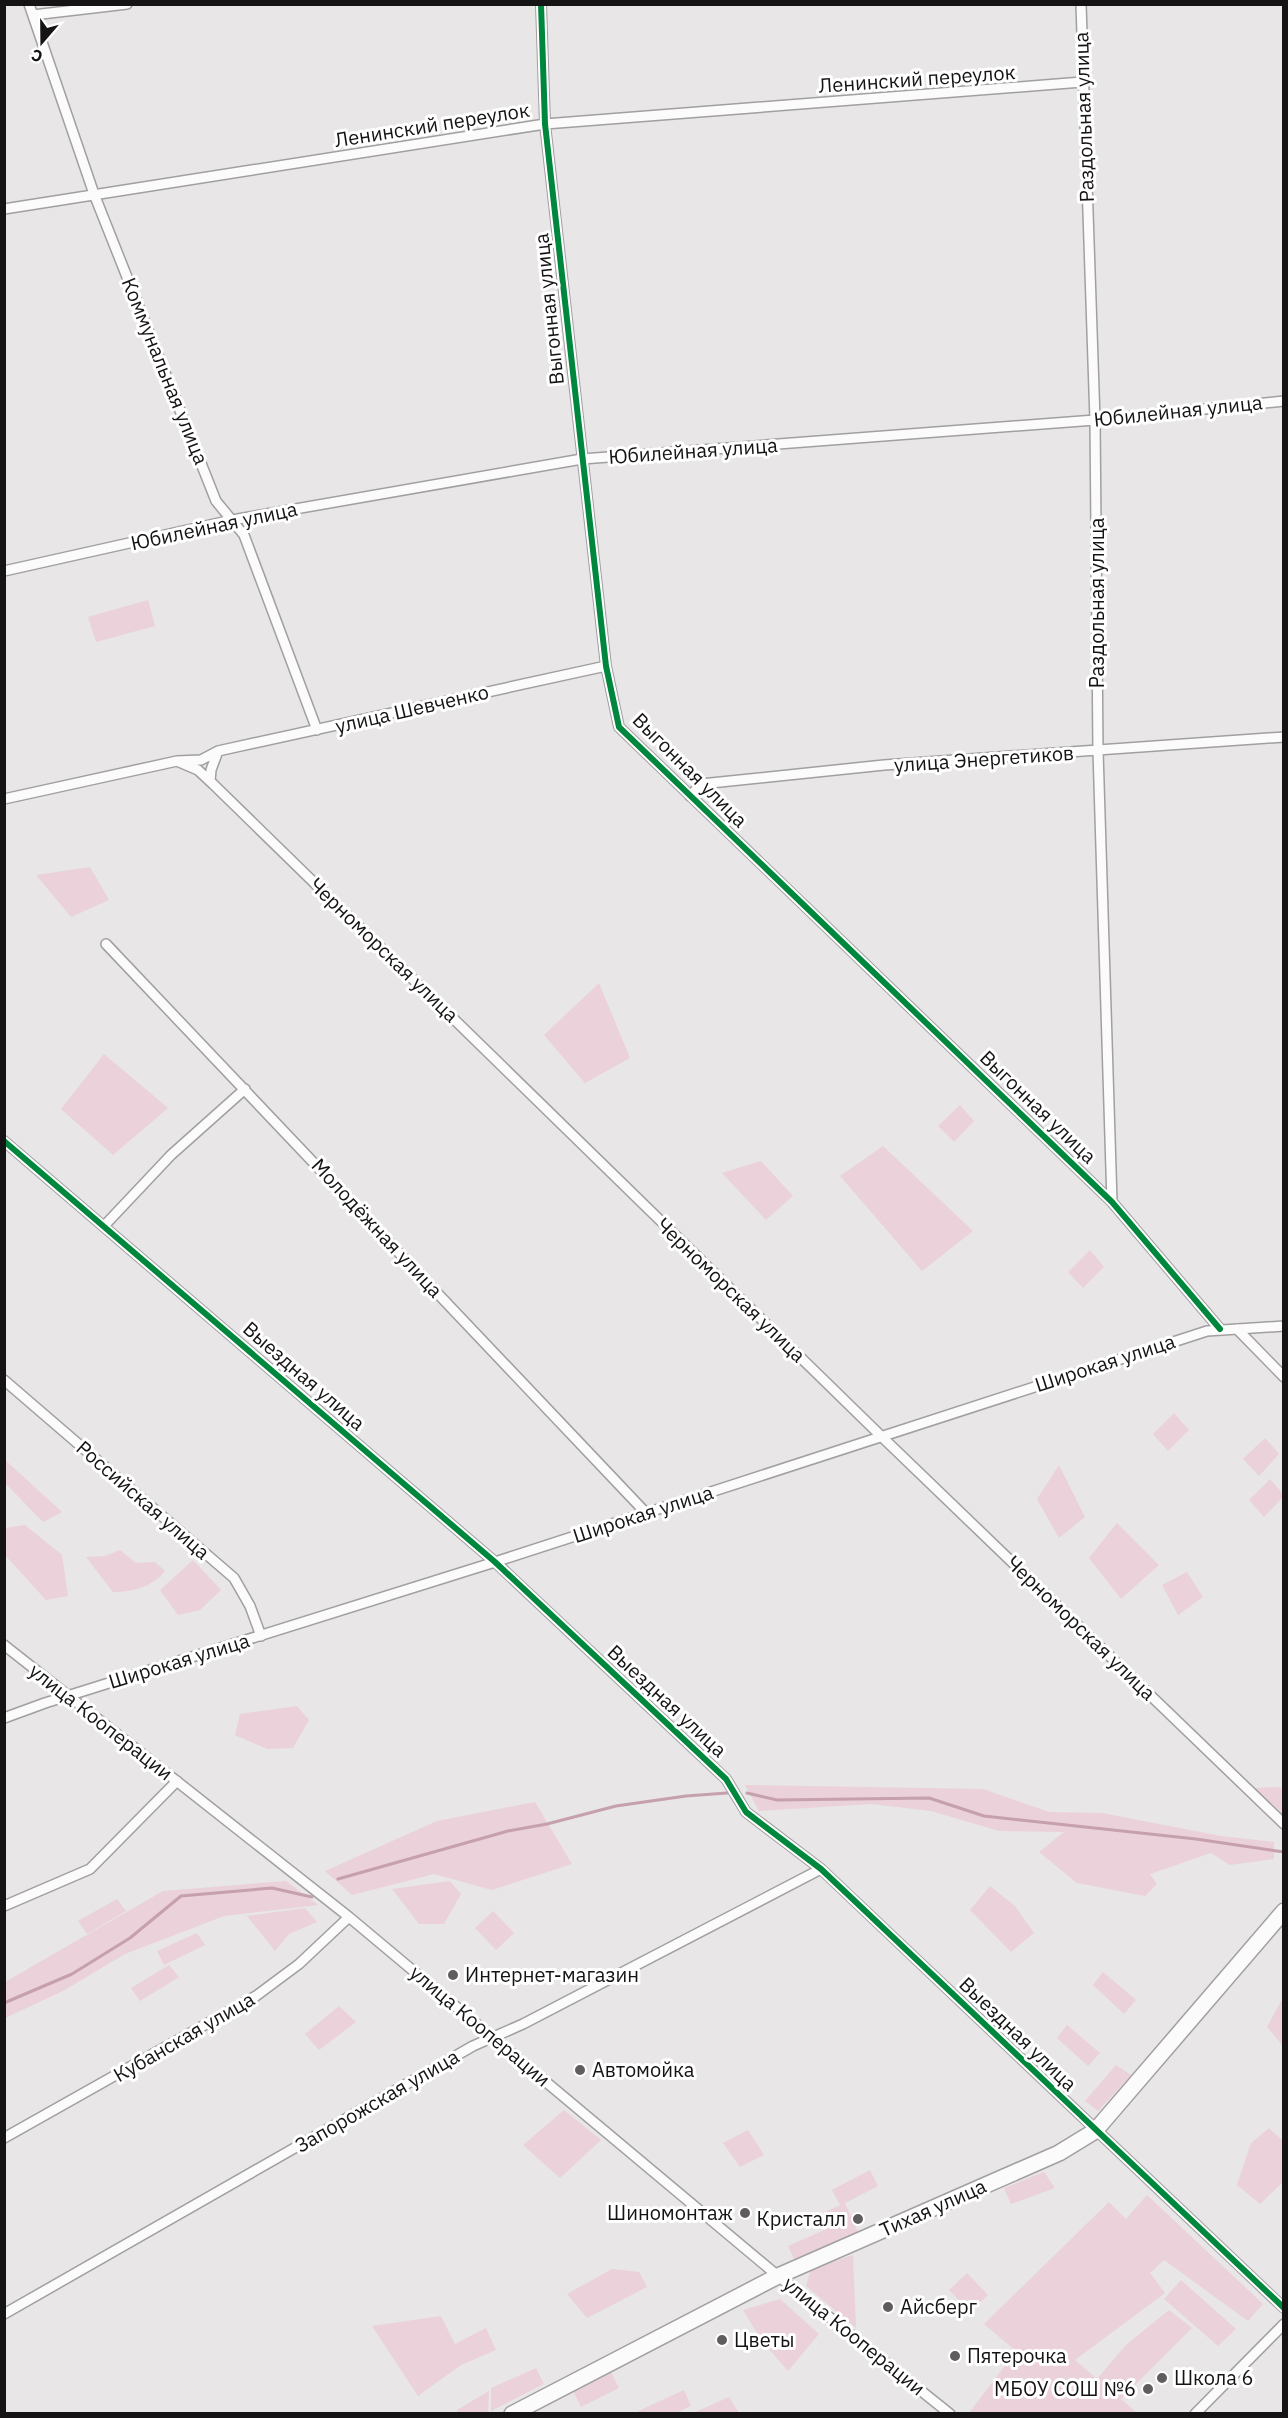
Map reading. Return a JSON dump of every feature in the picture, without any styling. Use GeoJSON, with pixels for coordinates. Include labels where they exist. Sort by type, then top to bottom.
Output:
{"type":"FeatureCollection","features":[{"type":"Feature","properties":{"kind":"main road","name":"Тихая улица"},"geometry":{"type":"LineString","coordinates":[[512,2414],[778,2276],[1059,2153],[1095,2131],[1284,1911]]}},
{"type":"Feature","properties":{"kind":"street","name":"Коммунальная улица"},"geometry":{"type":"LineString","coordinates":[[29,4],[94,194],[216,501],[244,535],[317,730]]}},
{"type":"Feature","properties":{"kind":"street"},"geometry":{"type":"LineString","coordinates":[[33,15],[127,4]]}},
{"type":"Feature","properties":{"kind":"street","name":"Выгонная улица"},"geometry":{"type":"LineString","coordinates":[[541,4],[545,124],[606,666],[619,727],[1112,1202],[1220,1329]]}},
{"type":"Feature","properties":{"kind":"street","name":"Раздольная улица"},"geometry":{"type":"LineString","coordinates":[[1081,4],[1095,420],[1098,751],[1112,1202]]}},
{"type":"Feature","properties":{"kind":"street","name":"Ленинский переулок"},"geometry":{"type":"LineString","coordinates":[[4,209],[545,124],[1082,82]]}},
{"type":"Feature","properties":{"kind":"street","name":"Юбилейная улица"},"geometry":{"type":"LineString","coordinates":[[4,571],[232,520],[582,459],[1095,420],[1284,400]]}},
{"type":"Feature","properties":{"kind":"street","name":"улица Шевченко"},"geometry":{"type":"LineString","coordinates":[[4,799],[177,761],[201,760],[218,751],[606,666]]}},
{"type":"Feature","properties":{"kind":"street","name":"улица Энергетиков"},"geometry":{"type":"LineString","coordinates":[[690,796],[701,784],[884,765],[1284,737]]}},
{"type":"Feature","properties":{"kind":"street"},"geometry":{"type":"LineString","coordinates":[[210,781],[218,751]]}},
{"type":"Feature","properties":{"kind":"street","name":"Черноморская улица"},"geometry":{"type":"LineString","coordinates":[[177,761],[198,770],[210,781],[880,1435],[1284,1824]]}},
{"type":"Feature","properties":{"kind":"street","name":"Молодёжная улица"},"geometry":{"type":"LineString","coordinates":[[106,944],[646,1513]]}},
{"type":"Feature","properties":{"kind":"street"},"geometry":{"type":"LineString","coordinates":[[104,1226],[171,1155],[245,1089]]}},
{"type":"Feature","properties":{"kind":"street","name":"Выездная улица"},"geometry":{"type":"LineString","coordinates":[[4,1141],[495,1562],[726,1779],[746,1812],[821,1869],[1284,2308]]}},
{"type":"Feature","properties":{"kind":"street","name":"Широкая улица"},"geometry":{"type":"LineString","coordinates":[[4,1718],[68,1695],[495,1562],[1208,1330],[1284,1326]]}},
{"type":"Feature","properties":{"kind":"street"},"geometry":{"type":"LineString","coordinates":[[1237,1329],[1284,1377]]}},
{"type":"Feature","properties":{"kind":"street","name":"Российская улица"},"geometry":{"type":"LineString","coordinates":[[4,1380],[234,1578],[250,1606],[261,1636]]}},
{"type":"Feature","properties":{"kind":"street","name":"улица Кооперации"},"geometry":{"type":"LineString","coordinates":[[4,1645],[349,1917],[778,2276],[950,2414]]}},
{"type":"Feature","properties":{"kind":"street"},"geometry":{"type":"LineString","coordinates":[[4,1906],[90,1869],[177,1781]]}},
{"type":"Feature","properties":{"kind":"street","name":"Запорожская улица"},"geometry":{"type":"LineString","coordinates":[[4,2314],[473,2046],[494,2038],[821,1869]]}},
{"type":"Feature","properties":{"kind":"street","name":"Кубанская улица"},"geometry":{"type":"LineString","coordinates":[[4,2138],[256,1996],[299,1964],[349,1917]]}},
{"type":"Feature","properties":{"kind":"street"},"geometry":{"type":"LineString","coordinates":[[1195,2414],[1284,2324]]}},
{"type":"Feature","properties":{"kind":"shaded area"},"geometry":{"type":"Polygon","coordinates":[[[148,600],[155,626],[96,642],[88,617],[148,600]]]}},
{"type":"Feature","properties":{"kind":"shaded area"},"geometry":{"type":"Polygon","coordinates":[[[90,867],[109,900],[71,917],[36,875],[90,867]]]}},
{"type":"Feature","properties":{"kind":"shaded area"},"geometry":{"type":"Polygon","coordinates":[[[599,983],[630,1058],[585,1083],[544,1035],[599,983]]]}},
{"type":"Feature","properties":{"kind":"shaded area"},"geometry":{"type":"Polygon","coordinates":[[[104,1054],[168,1108],[113,1155],[61,1109],[104,1054]]]}},
{"type":"Feature","properties":{"kind":"shaded area"},"geometry":{"type":"Polygon","coordinates":[[[960,1105],[974,1121],[954,1142],[938,1126],[960,1105]]]}},
{"type":"Feature","properties":{"kind":"shaded area"},"geometry":{"type":"Polygon","coordinates":[[[883,1146],[973,1231],[922,1271],[840,1176],[883,1146]]]}},
{"type":"Feature","properties":{"kind":"shaded area"},"geometry":{"type":"Polygon","coordinates":[[[761,1161],[793,1196],[766,1220],[722,1173],[761,1161]]]}},
{"type":"Feature","properties":{"kind":"shaded area"},"geometry":{"type":"Polygon","coordinates":[[[1090,1250],[1104,1267],[1083,1288],[1068,1272],[1090,1250]]]}},
{"type":"Feature","properties":{"kind":"shaded area"},"geometry":{"type":"Polygon","coordinates":[[[1174,1413],[1189,1430],[1168,1451],[1153,1434],[1174,1413]]]}},
{"type":"Feature","properties":{"kind":"shaded area"},"geometry":{"type":"Polygon","coordinates":[[[1265,1438],[1279,1454],[1259,1476],[1243,1459],[1265,1438]]]}},
{"type":"Feature","properties":{"kind":"shaded area"},"geometry":{"type":"Polygon","coordinates":[[[4,1460],[62,1512],[43,1522],[5,1483],[4,1460]]]}},
{"type":"Feature","properties":{"kind":"shaded area"},"geometry":{"type":"Polygon","coordinates":[[[1059,1465],[1085,1517],[1059,1538],[1037,1499],[1059,1465]]]}},
{"type":"Feature","properties":{"kind":"shaded area"},"geometry":{"type":"Polygon","coordinates":[[[1270,1479],[1283,1497],[1264,1517],[1249,1500],[1270,1479]]]}},
{"type":"Feature","properties":{"kind":"shaded area"},"geometry":{"type":"Polygon","coordinates":[[[1117,1523],[1159,1565],[1121,1599],[1089,1558],[1117,1523]]]}},
{"type":"Feature","properties":{"kind":"shaded area"},"geometry":{"type":"Polygon","coordinates":[[[25,1525],[62,1555],[68,1596],[46,1600],[5,1555],[5,1528],[25,1525]]]}},
{"type":"Feature","properties":{"kind":"shaded area"},"geometry":{"type":"Polygon","coordinates":[[[120,1550],[136,1563],[155,1562],[165,1571],[142,1588],[113,1592],[86,1557],[105,1556],[120,1550]]]}},
{"type":"Feature","properties":{"kind":"shaded area"},"geometry":{"type":"Polygon","coordinates":[[[193,1560],[221,1590],[200,1610],[178,1615],[160,1590],[193,1560]]]}},
{"type":"Feature","properties":{"kind":"shaded area"},"geometry":{"type":"Polygon","coordinates":[[[1187,1572],[1203,1597],[1178,1615],[1162,1585],[1187,1572]]]}},
{"type":"Feature","properties":{"kind":"shaded area"},"geometry":{"type":"Polygon","coordinates":[[[297,1706],[309,1720],[293,1748],[267,1749],[235,1735],[240,1714],[297,1706]]]}},
{"type":"Feature","properties":{"kind":"shaded area"},"geometry":{"type":"Polygon","coordinates":[[[745,1785],[983,1789],[1049,1812],[1102,1813],[1221,1836],[1274,1842],[1274,1859],[1230,1865],[1211,1853],[1150,1874],[1157,1884],[1145,1896],[1077,1883],[1039,1852],[1064,1832],[999,1831],[931,1811],[871,1804],[759,1811],[745,1785]]]}},
{"type":"Feature","properties":{"kind":"shaded area"},"geometry":{"type":"Polygon","coordinates":[[[1279,1787],[1283,1790],[1283,1814],[1255,1788],[1279,1787]]]}},
{"type":"Feature","properties":{"kind":"shaded area"},"geometry":{"type":"Polygon","coordinates":[[[535,1802],[572,1864],[492,1890],[434,1874],[352,1895],[325,1871],[437,1821],[535,1802]]]}},
{"type":"Feature","properties":{"kind":"shaded area"},"geometry":{"type":"Polygon","coordinates":[[[286,1881],[318,1905],[224,1916],[125,1954],[63,1991],[5,2018],[5,1982],[163,1891],[286,1881]]]}},
{"type":"Feature","properties":{"kind":"shaded area"},"geometry":{"type":"Polygon","coordinates":[[[450,1881],[461,1894],[444,1924],[419,1924],[392,1889],[450,1881]]]}},
{"type":"Feature","properties":{"kind":"shaded area"},"geometry":{"type":"Polygon","coordinates":[[[990,1886],[1015,1906],[1034,1933],[1011,1952],[970,1910],[990,1886]]]}},
{"type":"Feature","properties":{"kind":"shaded area"},"geometry":{"type":"Polygon","coordinates":[[[117,1899],[126,1911],[87,1934],[78,1921],[117,1899]]]}},
{"type":"Feature","properties":{"kind":"shaded area"},"geometry":{"type":"Polygon","coordinates":[[[305,1908],[317,1922],[289,1934],[275,1951],[247,1916],[305,1908]]]}},
{"type":"Feature","properties":{"kind":"shaded area"},"geometry":{"type":"Polygon","coordinates":[[[493,1911],[514,1933],[496,1950],[475,1928],[493,1911]]]}},
{"type":"Feature","properties":{"kind":"shaded area"},"geometry":{"type":"Polygon","coordinates":[[[197,1933],[205,1945],[164,1965],[157,1951],[197,1933]]]}},
{"type":"Feature","properties":{"kind":"shaded area"},"geometry":{"type":"Polygon","coordinates":[[[169,1965],[179,1977],[140,2001],[131,1988],[169,1965]]]}},
{"type":"Feature","properties":{"kind":"shaded area"},"geometry":{"type":"Polygon","coordinates":[[[1103,1972],[1136,2000],[1124,2014],[1093,1985],[1103,1972]]]}},
{"type":"Feature","properties":{"kind":"shaded area"},"geometry":{"type":"Polygon","coordinates":[[[1281,2001],[1283,2002],[1283,2046],[1267,2027],[1281,2001]]]}},
{"type":"Feature","properties":{"kind":"shaded area"},"geometry":{"type":"Polygon","coordinates":[[[339,2006],[356,2022],[319,2050],[305,2034],[339,2006]]]}},
{"type":"Feature","properties":{"kind":"shaded area"},"geometry":{"type":"Polygon","coordinates":[[[1067,2025],[1100,2053],[1088,2066],[1057,2038],[1067,2025]]]}},
{"type":"Feature","properties":{"kind":"shaded area"},"geometry":{"type":"Polygon","coordinates":[[[1116,2065],[1131,2075],[1098,2111],[1085,2101],[1116,2065]]]}},
{"type":"Feature","properties":{"kind":"shaded area"},"geometry":{"type":"Polygon","coordinates":[[[564,2110],[601,2140],[560,2178],[523,2145],[564,2110]]]}},
{"type":"Feature","properties":{"kind":"shaded area"},"geometry":{"type":"Polygon","coordinates":[[[1269,2128],[1283,2141],[1283,2182],[1260,2204],[1237,2185],[1251,2143],[1269,2128]]]}},
{"type":"Feature","properties":{"kind":"shaded area"},"geometry":{"type":"Polygon","coordinates":[[[748,2130],[764,2155],[740,2167],[723,2143],[748,2130]]]}},
{"type":"Feature","properties":{"kind":"shaded area"},"geometry":{"type":"Polygon","coordinates":[[[870,2170],[878,2186],[845,2203],[858,2232],[834,2243],[835,2246],[795,2261],[788,2246],[827,2229],[821,2214],[840,2205],[832,2190],[870,2170]]]}},
{"type":"Feature","properties":{"kind":"shaded area"},"geometry":{"type":"Polygon","coordinates":[[[1044,2172],[1055,2188],[1011,2204],[1004,2188],[1044,2172]]]}},
{"type":"Feature","properties":{"kind":"shaded area"},"geometry":{"type":"Polygon","coordinates":[[[1147,2195],[1263,2304],[1248,2321],[1164,2260],[1150,2273],[1165,2293],[1075,2360],[1097,2379],[1126,2345],[1169,2310],[1192,2328],[1121,2399],[1137,2413],[969,2413],[1016,2351],[984,2324],[1109,2202],[1126,2219],[1147,2195]]]}},
{"type":"Feature","properties":{"kind":"shaded area"},"geometry":{"type":"Polygon","coordinates":[[[853,2255],[856,2328],[806,2286],[811,2269],[853,2255]]]}},
{"type":"Feature","properties":{"kind":"shaded area"},"geometry":{"type":"Polygon","coordinates":[[[612,2269],[639,2272],[647,2287],[587,2318],[567,2294],[612,2269]]]}},
{"type":"Feature","properties":{"kind":"shaded area"},"geometry":{"type":"Polygon","coordinates":[[[967,2273],[988,2295],[970,2312],[949,2290],[967,2273]]]}},
{"type":"Feature","properties":{"kind":"shaded area"},"geometry":{"type":"Polygon","coordinates":[[[1181,2280],[1236,2329],[1218,2346],[1164,2299],[1181,2280]]]}},
{"type":"Feature","properties":{"kind":"shaded area"},"geometry":{"type":"Polygon","coordinates":[[[780,2299],[819,2334],[788,2371],[762,2341],[743,2310],[780,2299]]]}},
{"type":"Feature","properties":{"kind":"shaded area"},"geometry":{"type":"Polygon","coordinates":[[[441,2316],[455,2344],[486,2328],[496,2350],[461,2365],[418,2396],[372,2326],[441,2316]]]}},
{"type":"Feature","properties":{"kind":"shaded area"},"geometry":{"type":"Polygon","coordinates":[[[536,2368],[544,2384],[491,2411],[491,2388],[536,2368]]]}},
{"type":"Feature","properties":{"kind":"shaded area"},"geometry":{"type":"Polygon","coordinates":[[[611,2372],[619,2388],[581,2407],[573,2391],[611,2372]]]}},
{"type":"Feature","properties":{"kind":"shaded area"},"geometry":{"type":"Polygon","coordinates":[[[684,2390],[691,2406],[676,2413],[634,2413],[684,2390]]]}},
{"type":"Feature","properties":{"kind":"shaded area"},"geometry":{"type":"Polygon","coordinates":[[[489,2391],[488,2413],[458,2413],[457,2410],[489,2391]]]}},
{"type":"Feature","properties":{"kind":"shaded area"},"geometry":{"type":"Polygon","coordinates":[[[729,2397],[739,2413],[693,2413],[729,2397]]]}},
{"type":"Feature","properties":{"kind":"waterway"},"geometry":{"type":"LineString","coordinates":[[338,1879],[508,1831],[547,1824],[616,1806],[727,1793]]}},
{"type":"Feature","properties":{"kind":"waterway"},"geometry":{"type":"LineString","coordinates":[[747,1793],[777,1800],[929,1798],[984,1816],[1196,1839],[1284,1852]]}},
{"type":"Feature","properties":{"kind":"waterway"},"geometry":{"type":"LineString","coordinates":[[4,2003],[72,1974],[130,1938],[181,1896],[272,1888],[312,1897]]}},
{"type":"Feature","properties":{"kind":"cycle path"},"geometry":{"type":"LineString","coordinates":[[541,4],[545,124],[606,666],[619,727],[1112,1202],[1220,1329]]}},
{"type":"Feature","properties":{"kind":"cycle path"},"geometry":{"type":"LineString","coordinates":[[4,1141],[495,1562],[726,1779],[746,1812],[821,1869],[1284,2308]]}},
{"type":"Feature","properties":{"kind":"place","name":"Интернет-магазин"},"geometry":{"type":"Point","coordinates":[453,1975]}},
{"type":"Feature","properties":{"kind":"place","name":"Автомойка"},"geometry":{"type":"Point","coordinates":[580,2070]}},
{"type":"Feature","properties":{"kind":"place","name":"Шиномонтаж"},"geometry":{"type":"Point","coordinates":[745,2213]}},
{"type":"Feature","properties":{"kind":"place","name":"Кристалл"},"geometry":{"type":"Point","coordinates":[858,2219]}},
{"type":"Feature","properties":{"kind":"place","name":"Айсберг"},"geometry":{"type":"Point","coordinates":[888,2307]}},
{"type":"Feature","properties":{"kind":"place","name":"Цветы"},"geometry":{"type":"Point","coordinates":[722,2340]}},
{"type":"Feature","properties":{"kind":"place","name":"Пятерочка"},"geometry":{"type":"Point","coordinates":[955,2356]}},
{"type":"Feature","properties":{"kind":"place","name":"Школа 6"},"geometry":{"type":"Point","coordinates":[1162,2378]}},
{"type":"Feature","properties":{"kind":"place","name":"МБОУ СОШ №6"},"geometry":{"type":"Point","coordinates":[1148,2389]}}]}
